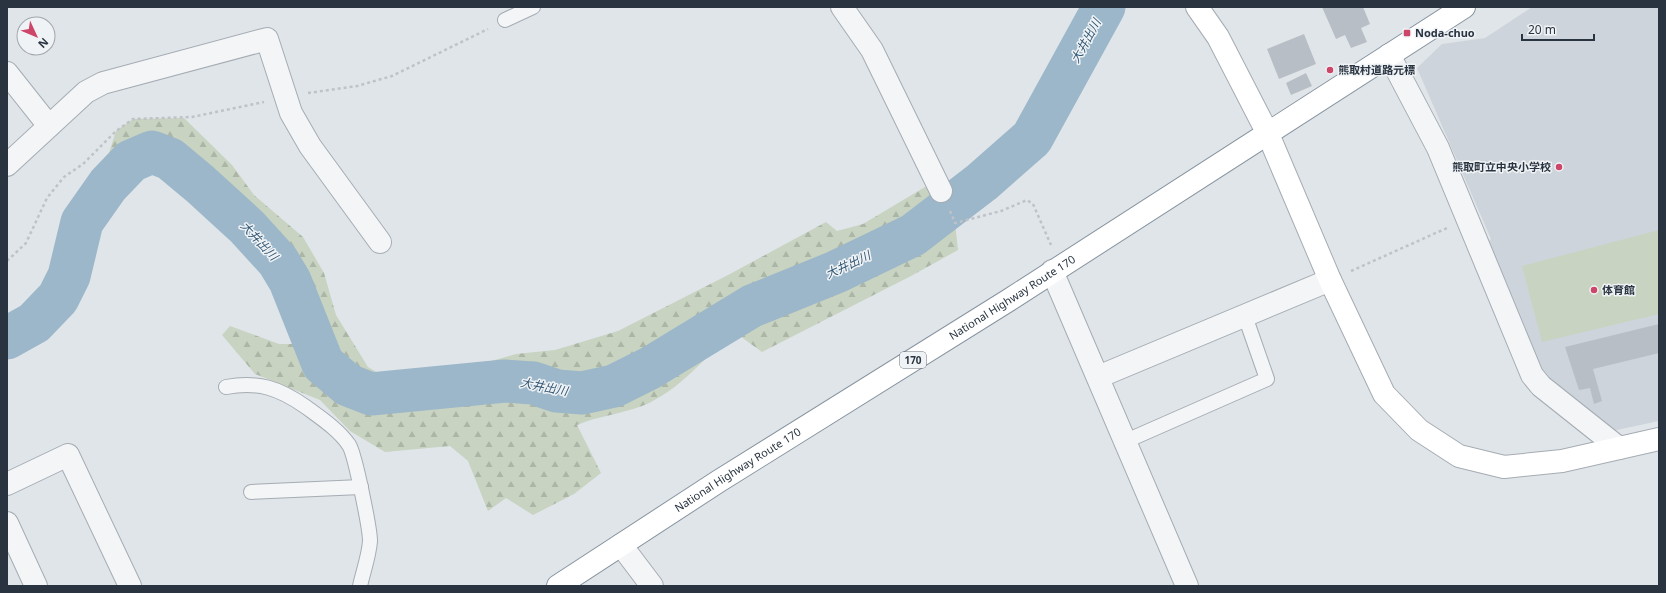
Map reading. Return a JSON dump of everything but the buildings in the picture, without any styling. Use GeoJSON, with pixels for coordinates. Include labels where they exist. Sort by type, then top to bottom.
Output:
{"type":"FeatureCollection","features":[{"type":"Feature","properties":{"kind":"main road"},"geometry":{"type":"LineString","coordinates":[[1197,7],[1218,37],[1268,134],[1330,280],[1384,394],[1419,430],[1459,456],[1504,467],[1562,461],[1659,439]]}},
{"type":"Feature","properties":{"kind":"main road","name":"National Highway Route 170"},"geometry":{"type":"LineString","coordinates":[[558,586],[719,481],[1268,134],[1464,7]]}},
{"type":"Feature","properties":{"kind":"street"},"geometry":{"type":"LineString","coordinates":[[842,7],[872,50],[941,191]]}},
{"type":"Feature","properties":{"kind":"street"},"geometry":{"type":"LineString","coordinates":[[7,165],[86,92],[103,83],[267,39],[291,113],[310,146],[380,242]]}},
{"type":"Feature","properties":{"kind":"street"},"geometry":{"type":"LineString","coordinates":[[1389,55],[1438,148],[1532,375],[1541,386],[1619,448]]}},
{"type":"Feature","properties":{"kind":"street"},"geometry":{"type":"LineString","coordinates":[[7,74],[49,126]]}},
{"type":"Feature","properties":{"kind":"street"},"geometry":{"type":"LineString","coordinates":[[1056,268],[1098,377],[1187,586]]}},
{"type":"Feature","properties":{"kind":"street"},"geometry":{"type":"LineString","coordinates":[[1098,377],[1330,280]]}},
{"type":"Feature","properties":{"kind":"street"},"geometry":{"type":"LineString","coordinates":[[7,484],[68,455],[130,586]]}},
{"type":"Feature","properties":{"kind":"street"},"geometry":{"type":"LineString","coordinates":[[7,523],[36,586]]}},
{"type":"Feature","properties":{"kind":"street"},"geometry":{"type":"LineString","coordinates":[[621,545],[652,586]]}},
{"type":"Feature","properties":{"kind":"lane"},"geometry":{"type":"LineString","coordinates":[[505,20],[533,7]]}},
{"type":"Feature","properties":{"kind":"lane"},"geometry":{"type":"LineString","coordinates":[[1126,441],[1267,379],[1245,316]]}},
{"type":"Feature","properties":{"kind":"lane"},"geometry":{"type":"LineString","coordinates":[[226,387],[244,384],[268,386],[296,400],[325,421],[350,446],[361,487],[370,541],[360,586]]}},
{"type":"Feature","properties":{"kind":"lane"},"geometry":{"type":"LineString","coordinates":[[251,492],[361,487]]}},
{"type":"Feature","properties":{"kind":"path"},"geometry":{"type":"LineString","coordinates":[[7,261],[26,243],[47,198],[64,177],[83,164],[116,131],[133,119],[192,117],[286,97],[357,86],[392,76],[505,20]]}},
{"type":"Feature","properties":{"kind":"path"},"geometry":{"type":"LineString","coordinates":[[955,222],[1001,211],[1027,200],[1033,204],[1056,268]]}},
{"type":"Feature","properties":{"kind":"path"},"geometry":{"type":"LineString","coordinates":[[1330,280],[1468,219]]}},
{"type":"Feature","properties":{"kind":"shaded area","name":"熊取町立中央小学校"},"geometry":{"type":"Polygon","coordinates":[[[1532,7],[1659,7],[1659,421],[1612,431],[1541,381],[1485,245],[1491,239],[1417,68],[1442,44],[1485,38],[1532,7]]]}},
{"type":"Feature","properties":{"kind":"green space"},"geometry":{"type":"Polygon","coordinates":[[[184,118],[232,165],[254,195],[303,237],[324,273],[336,315],[368,367],[392,381],[438,376],[516,354],[555,350],[618,331],[730,274],[826,222],[837,231],[863,224],[925,187],[941,191],[955,223],[958,250],[911,276],[762,352],[733,331],[691,373],[668,392],[655,400],[634,409],[593,419],[577,425],[601,473],[574,494],[533,515],[506,498],[488,511],[468,461],[450,446],[385,452],[350,431],[320,400],[255,374],[222,335],[230,326],[279,344],[308,344],[319,337],[295,282],[269,241],[170,153],[150,147],[128,156],[106,177],[102,175],[116,131],[133,119],[184,118]]]}},
{"type":"Feature","properties":{"kind":"green space","name":"体育館"},"geometry":{"type":"Polygon","coordinates":[[[1659,230],[1659,314],[1542,342],[1522,266],[1659,230]]]}},
{"type":"Feature","properties":{"kind":"waterway","name":"大井出川"},"geometry":{"type":"LineString","coordinates":[[7,338],[34,323],[58,298],[69,276],[82,222],[108,185],[131,161],[152,152],[170,159],[200,184],[247,227],[278,261],[290,281],[323,364],[348,385],[371,394],[505,381],[533,383],[557,391],[582,393],[614,386],[650,368],[752,306],[836,272],[913,235],[982,182],[1032,138],[1104,7]]}},
{"type":"Feature","properties":{"kind":"place","name":"Noda-chuo"},"geometry":{"type":"Point","coordinates":[1407,33]}},
{"type":"Feature","properties":{"kind":"place","name":"熊取村道路元標"},"geometry":{"type":"Point","coordinates":[1330,70]}},
{"type":"Feature","properties":{"kind":"place","name":"熊取町立中央小学校"},"geometry":{"type":"Point","coordinates":[1559,167]}},
{"type":"Feature","properties":{"kind":"place","name":"体育館"},"geometry":{"type":"Point","coordinates":[1594,290]}}]}
